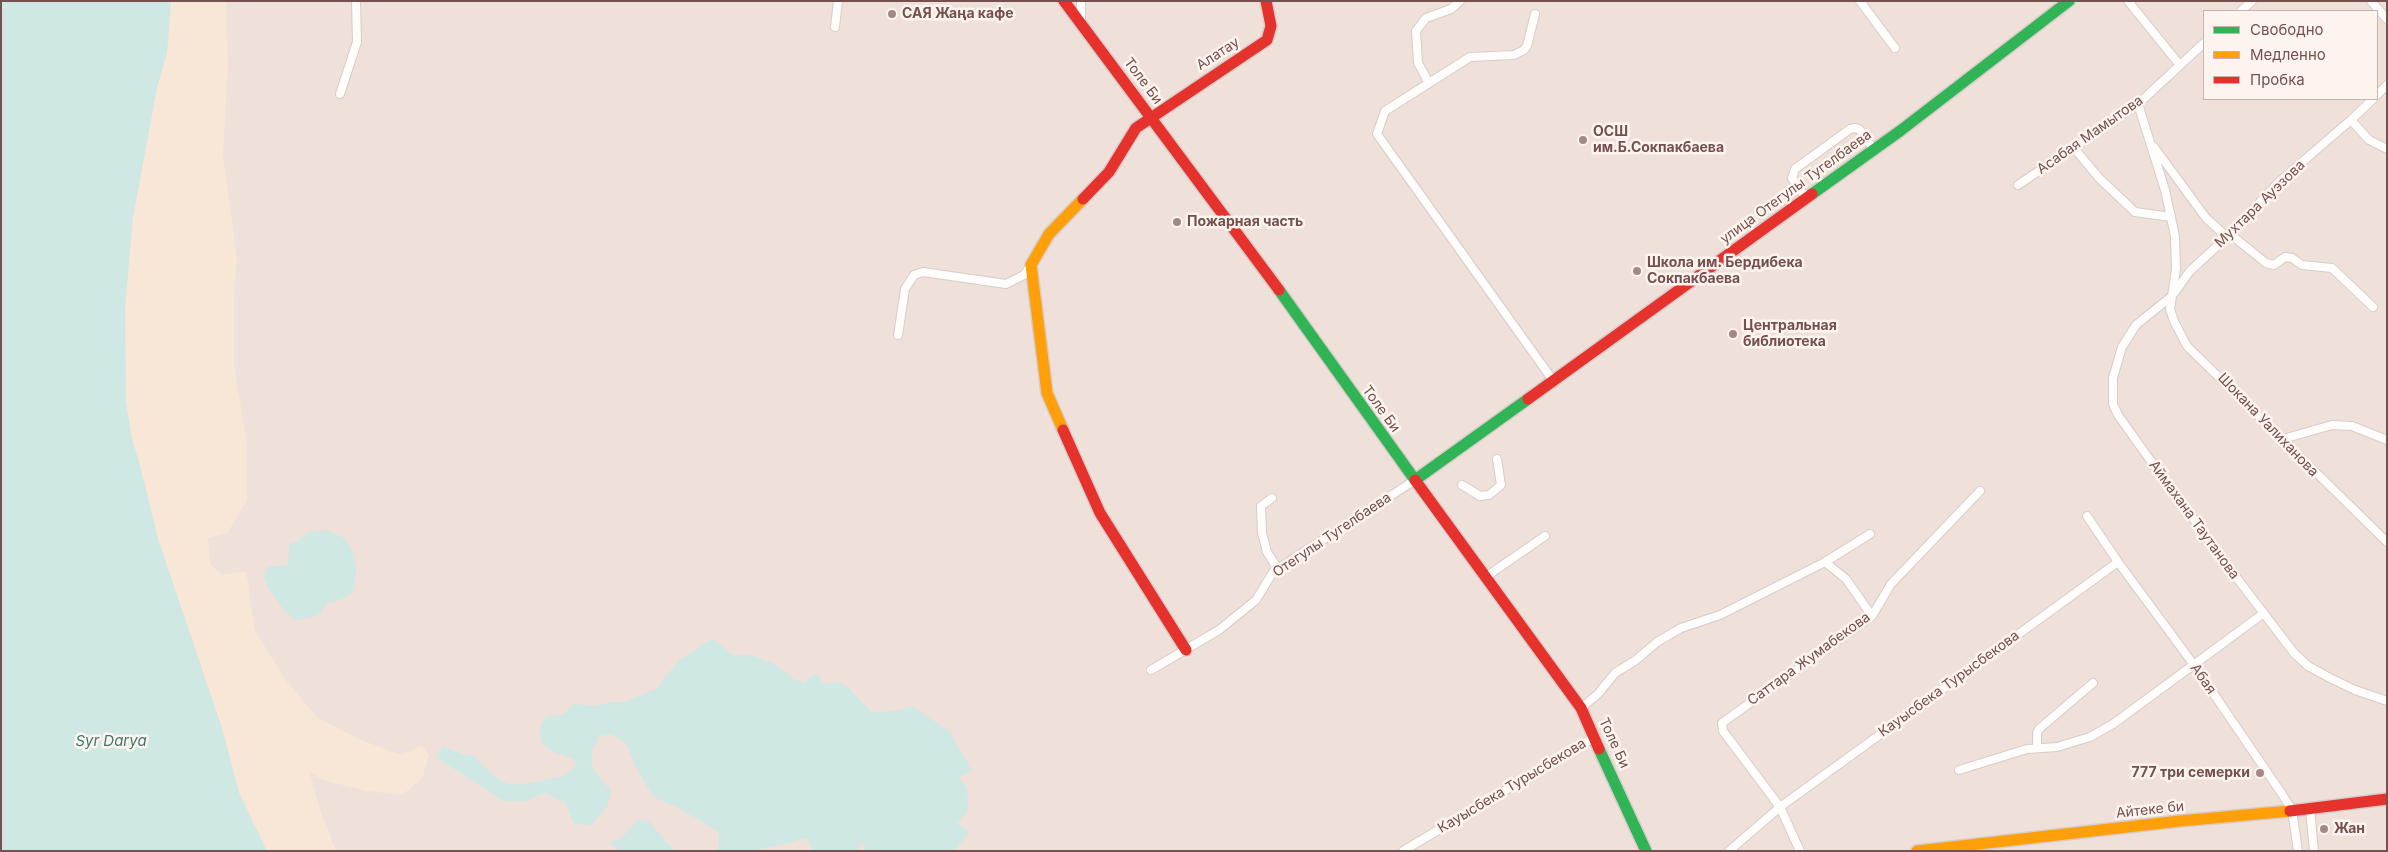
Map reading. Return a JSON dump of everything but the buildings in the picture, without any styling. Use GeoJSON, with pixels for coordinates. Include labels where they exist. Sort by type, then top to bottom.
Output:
{"type":"FeatureCollection","features":[{"type":"Feature","properties":{"kind":"street"},"geometry":{"type":"LineString","coordinates":[[340,94],[344,78],[353,60],[357,42],[356,1]]}},
{"type":"Feature","properties":{"kind":"street"},"geometry":{"type":"LineString","coordinates":[[835,27],[838,1]]}},
{"type":"Feature","properties":{"kind":"street","name":"Толе Би"},"geometry":{"type":"LineString","coordinates":[[1064,1],[1151,116],[1415,480],[1487,576],[1581,708],[1646,851]]}},
{"type":"Feature","properties":{"kind":"street"},"geometry":{"type":"LineString","coordinates":[[1081,1],[1082,24]]}},
{"type":"Feature","properties":{"kind":"street"},"geometry":{"type":"LineString","coordinates":[[1429,83],[1418,63],[1416,32],[1422,21],[1451,9],[1460,1]]}},
{"type":"Feature","properties":{"kind":"street"},"geometry":{"type":"LineString","coordinates":[[1860,1],[1895,48]]}},
{"type":"Feature","properties":{"kind":"street","name":"улица Отегулы Тугелбаева"},"geometry":{"type":"LineString","coordinates":[[1415,480],[1552,379],[1874,150],[2069,1]]}},
{"type":"Feature","properties":{"kind":"street"},"geometry":{"type":"LineString","coordinates":[[2128,1],[2180,64]]}},
{"type":"Feature","properties":{"kind":"street"},"geometry":{"type":"LineString","coordinates":[[2242,10],[2252,1]]}},
{"type":"Feature","properties":{"kind":"street"},"geometry":{"type":"LineString","coordinates":[[2371,1],[2387,19]]}},
{"type":"Feature","properties":{"kind":"street","name":"Алатау"},"geometry":{"type":"LineString","coordinates":[[1031,265],[1049,234],[1110,172],[1136,128],[1151,116],[1267,40],[1271,26],[1266,2]]}},
{"type":"Feature","properties":{"kind":"street"},"geometry":{"type":"LineString","coordinates":[[1535,14],[1527,46],[1518,54],[1470,57],[1385,110],[1377,134],[1552,379]]}},
{"type":"Feature","properties":{"kind":"street","name":"Асабая Мамытова"},"geometry":{"type":"LineString","coordinates":[[2018,185],[2138,104],[2203,44]]}},
{"type":"Feature","properties":{"kind":"street"},"geometry":{"type":"LineString","coordinates":[[2378,94],[2387,85]]}},
{"type":"Feature","properties":{"kind":"street","name":"Мухтара Ауэзова"},"geometry":{"type":"LineString","coordinates":[[2173,295],[2190,271],[2280,181],[2372,100]]}},
{"type":"Feature","properties":{"kind":"street","name":"Шокана Уалиханова"},"geometry":{"type":"LineString","coordinates":[[2138,104],[2175,236],[2176,270],[2170,309],[2187,346],[2387,542]]}},
{"type":"Feature","properties":{"kind":"street"},"geometry":{"type":"LineString","coordinates":[[2351,120],[2369,140],[2387,149]]}},
{"type":"Feature","properties":{"kind":"street"},"geometry":{"type":"LineString","coordinates":[[1806,198],[1792,178],[1792,174],[1795,169],[1842,135],[1855,128],[1860,130],[1874,150]]}},
{"type":"Feature","properties":{"kind":"street"},"geometry":{"type":"LineString","coordinates":[[2150,142],[2206,218],[2228,235],[2266,263],[2274,265],[2285,258],[2292,258],[2302,265],[2332,268],[2373,307]]}},
{"type":"Feature","properties":{"kind":"street"},"geometry":{"type":"LineString","coordinates":[[2074,148],[2099,178],[2136,212],[2170,217]]}},
{"type":"Feature","properties":{"kind":"street"},"geometry":{"type":"LineString","coordinates":[[898,335],[905,289],[914,274],[923,272],[1006,284],[1024,275],[1031,265]]}},
{"type":"Feature","properties":{"kind":"street"},"geometry":{"type":"LineString","coordinates":[[1031,265],[1047,393],[1055,414],[1072,447],[1100,513],[1186,650]]}},
{"type":"Feature","properties":{"kind":"street","name":"Аймахана Таутанова"},"geometry":{"type":"LineString","coordinates":[[2173,295],[2136,325],[2127,337],[2113,378],[2113,404],[2118,415],[2294,653],[2308,666],[2355,690],[2387,701]]}},
{"type":"Feature","properties":{"kind":"street"},"geometry":{"type":"LineString","coordinates":[[2283,439],[2332,425],[2352,426],[2387,440]]}},
{"type":"Feature","properties":{"kind":"street"},"geometry":{"type":"LineString","coordinates":[[1462,485],[1485,497],[1499,488],[1502,481],[1497,459]]}},
{"type":"Feature","properties":{"kind":"street","name":"Отегулы Тугелбаева"},"geometry":{"type":"LineString","coordinates":[[1151,670],[1219,630],[1256,600],[1270,575],[1278,569],[1415,480]]}},
{"type":"Feature","properties":{"kind":"street","name":"Саттара Жумабекова"},"geometry":{"type":"LineString","coordinates":[[1780,807],[1723,731],[1722,724],[1872,616],[1891,584],[1980,491]]}},
{"type":"Feature","properties":{"kind":"street"},"geometry":{"type":"LineString","coordinates":[[1272,498],[1261,506],[1262,533],[1267,552],[1278,569]]}},
{"type":"Feature","properties":{"kind":"street","name":"Абая"},"geometry":{"type":"LineString","coordinates":[[2087,516],[2118,562],[2194,665],[2292,810],[2298,851]]}},
{"type":"Feature","properties":{"kind":"street"},"geometry":{"type":"LineString","coordinates":[[1581,708],[1598,694],[1615,673],[1636,660],[1657,642],[1681,628],[1720,615],[1825,562],[1870,534]]}},
{"type":"Feature","properties":{"kind":"street"},"geometry":{"type":"LineString","coordinates":[[1487,576],[1545,536]]}},
{"type":"Feature","properties":{"kind":"street"},"geometry":{"type":"LineString","coordinates":[[1825,562],[1846,579],[1872,616]]}},
{"type":"Feature","properties":{"kind":"street","name":"Кауысбека Турысбекова"},"geometry":{"type":"LineString","coordinates":[[1730,851],[1780,807],[2118,562]]}},
{"type":"Feature","properties":{"kind":"street"},"geometry":{"type":"LineString","coordinates":[[1959,770],[2027,748],[2057,747],[2090,737],[2113,724],[2264,613]]}},
{"type":"Feature","properties":{"kind":"street"},"geometry":{"type":"LineString","coordinates":[[2037,748],[2037,733],[2039,729],[2093,682]]}},
{"type":"Feature","properties":{"kind":"street","name":"Кауысбека Турысбекова"},"geometry":{"type":"LineString","coordinates":[[1403,851],[1595,737]]}},
{"type":"Feature","properties":{"kind":"street","name":"Айтеке би"},"geometry":{"type":"LineString","coordinates":[[1918,851],[2387,799]]}},
{"type":"Feature","properties":{"kind":"street"},"geometry":{"type":"LineString","coordinates":[[1780,807],[1800,851]]}},
{"type":"Feature","properties":{"kind":"street"},"geometry":{"type":"LineString","coordinates":[[2310,809],[2314,851]]}},
{"type":"Feature","properties":{"kind":"shaded area"},"geometry":{"type":"Polygon","coordinates":[[[1,1],[2387,1],[2387,851],[1,851],[1,1]]]}},
{"type":"Feature","properties":{"kind":"sand"},"geometry":{"type":"Polygon","coordinates":[[[171,1],[226,1],[228,64],[223,156],[237,257],[234,297],[234,364],[246,437],[247,500],[228,532],[208,538],[210,564],[222,575],[246,571],[255,630],[284,678],[317,717],[358,739],[401,755],[422,746],[429,755],[422,779],[402,795],[368,791],[322,780],[309,771],[321,812],[336,851],[267,851],[239,793],[222,728],[158,539],[132,439],[126,403],[125,307],[133,217],[157,87],[167,53],[171,1]]]}},
{"type":"Feature","properties":{"kind":"water","name":"Syr Darya"},"geometry":{"type":"Polygon","coordinates":[[[1,1],[171,1],[167,53],[157,87],[133,217],[125,307],[126,403],[132,439],[158,539],[222,728],[239,793],[267,851],[1,851],[1,1]]]}},
{"type":"Feature","properties":{"kind":"water"},"geometry":{"type":"Polygon","coordinates":[[[327,530],[344,538],[352,550],[357,568],[353,591],[345,598],[328,603],[318,615],[297,621],[285,611],[270,591],[264,578],[267,567],[288,565],[289,544],[299,541],[307,532],[327,530]]]}},
{"type":"Feature","properties":{"kind":"water"},"geometry":{"type":"Polygon","coordinates":[[[713,639],[733,655],[750,655],[775,664],[795,680],[805,683],[810,676],[819,674],[822,683],[841,683],[849,688],[872,712],[896,711],[912,706],[950,732],[972,771],[959,777],[967,789],[968,810],[957,824],[970,831],[956,851],[865,851],[865,845],[860,844],[858,851],[812,851],[807,838],[756,851],[716,851],[719,845],[719,832],[675,806],[657,799],[647,787],[626,743],[611,734],[599,736],[592,751],[592,768],[611,791],[607,807],[591,825],[574,824],[566,803],[545,793],[526,801],[504,801],[437,758],[442,746],[464,755],[472,755],[493,775],[508,784],[524,784],[564,776],[575,766],[574,759],[553,752],[542,743],[539,729],[546,717],[563,714],[574,704],[595,706],[610,702],[625,702],[656,689],[679,660],[713,639]]]}},
{"type":"Feature","properties":{"kind":"water"},"geometry":{"type":"Polygon","coordinates":[[[639,819],[650,822],[665,841],[676,851],[619,851],[610,842],[621,838],[639,819]]]}},
{"type":"Feature","properties":{"kind":"traffic: fast"},"geometry":{"type":"LineString","coordinates":[[1812,194],[1900,131],[2069,1]]}},
{"type":"Feature","properties":{"kind":"traffic: fast"},"geometry":{"type":"LineString","coordinates":[[1279,290],[1415,480],[1528,399]]}},
{"type":"Feature","properties":{"kind":"traffic: fast"},"geometry":{"type":"LineString","coordinates":[[1599,749],[1646,851]]}},
{"type":"Feature","properties":{"kind":"traffic: slow"},"geometry":{"type":"LineString","coordinates":[[1063,430],[1047,393],[1031,265],[1049,234],[1083,199]]}},
{"type":"Feature","properties":{"kind":"traffic: slow"},"geometry":{"type":"LineString","coordinates":[[1917,851],[2180,821],[2290,811]]}},
{"type":"Feature","properties":{"kind":"traffic: jam"},"geometry":{"type":"LineString","coordinates":[[1064,1],[1279,290]]}},
{"type":"Feature","properties":{"kind":"traffic: jam"},"geometry":{"type":"LineString","coordinates":[[1083,199],[1109,172],[1136,128],[1267,40],[1271,26],[1266,1]]}},
{"type":"Feature","properties":{"kind":"traffic: jam"},"geometry":{"type":"LineString","coordinates":[[1528,399],[1812,194]]}},
{"type":"Feature","properties":{"kind":"traffic: jam"},"geometry":{"type":"LineString","coordinates":[[1063,430],[1100,513],[1186,650]]}},
{"type":"Feature","properties":{"kind":"traffic: jam"},"geometry":{"type":"LineString","coordinates":[[1415,480],[1581,708],[1599,749]]}},
{"type":"Feature","properties":{"kind":"traffic: jam"},"geometry":{"type":"LineString","coordinates":[[2290,811],[2387,799]]}},
{"type":"Feature","properties":{"kind":"place","name":"САЯ Жаңа кафе"},"geometry":{"type":"Point","coordinates":[892,14]}},
{"type":"Feature","properties":{"kind":"place","name":"ОСШ им.Б.Сокпакбаева"},"geometry":{"type":"Point","coordinates":[1583,140]}},
{"type":"Feature","properties":{"kind":"place","name":"Пожарная часть"},"geometry":{"type":"Point","coordinates":[1177,222]}},
{"type":"Feature","properties":{"kind":"place","name":"Школа им. Бердибека Сокпакбаева"},"geometry":{"type":"Point","coordinates":[1637,271]}},
{"type":"Feature","properties":{"kind":"place","name":"Центральная библиотека"},"geometry":{"type":"Point","coordinates":[1733,334]}},
{"type":"Feature","properties":{"kind":"place","name":"777 три семерки"},"geometry":{"type":"Point","coordinates":[2260,773]}},
{"type":"Feature","properties":{"kind":"place","name":"Жан"},"geometry":{"type":"Point","coordinates":[2324,829]}}]}
